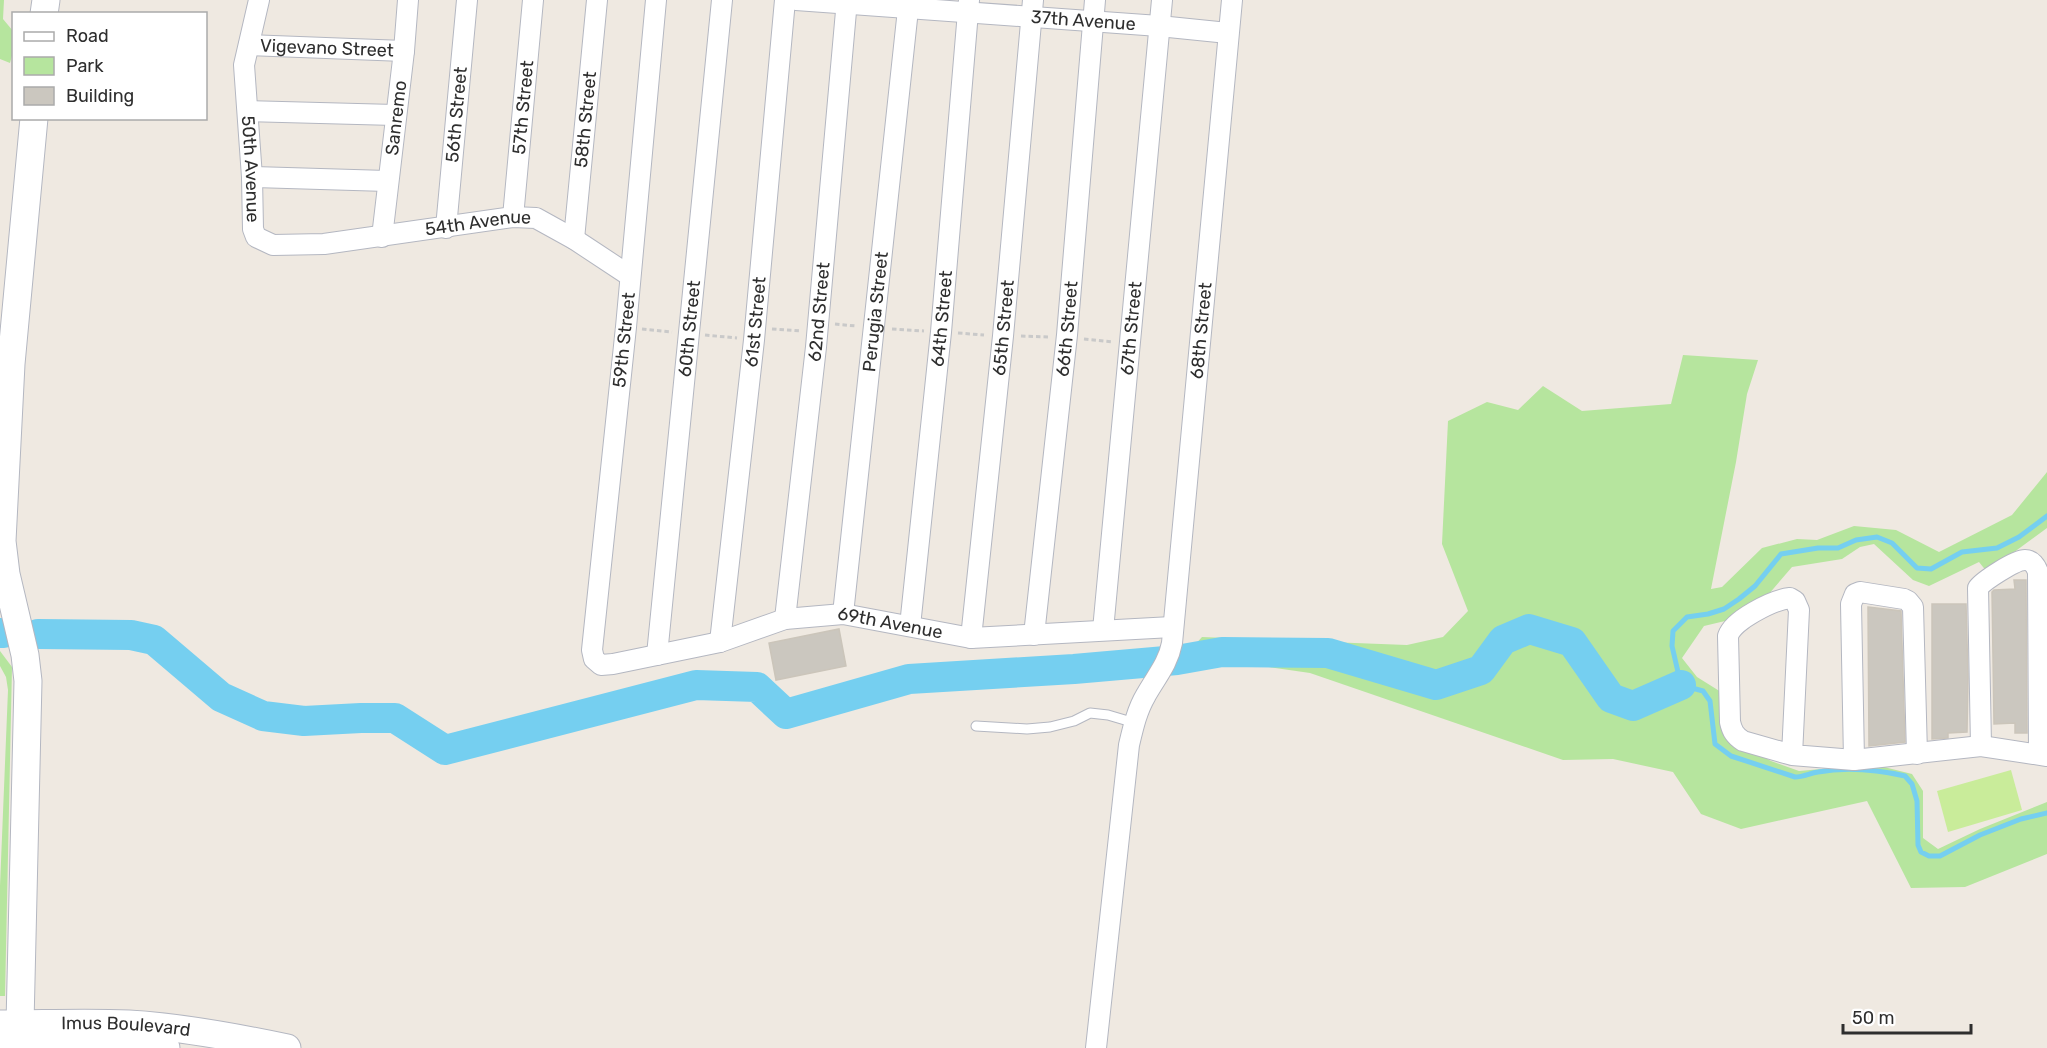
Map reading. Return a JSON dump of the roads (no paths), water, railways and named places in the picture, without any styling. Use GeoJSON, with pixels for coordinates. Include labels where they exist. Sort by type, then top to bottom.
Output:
{"type":"FeatureCollection","features":[{"type":"Feature","properties":{"kind":"street","name":"50th Avenue"},"geometry":{"type":"LineString","coordinates":[[259,0],[244,64],[249,111],[253,229],[256,237],[273,245],[324,244],[382,237]]}},
{"type":"Feature","properties":{"kind":"street","name":"Sanremo"},"geometry":{"type":"LineString","coordinates":[[382,237],[408,0]]}},
{"type":"Feature","properties":{"kind":"street","name":"56th Street"},"geometry":{"type":"LineString","coordinates":[[446,228],[467,0]]}},
{"type":"Feature","properties":{"kind":"street","name":"57th Street"},"geometry":{"type":"LineString","coordinates":[[513,217],[532,0]]}},
{"type":"Feature","properties":{"kind":"street","name":"58th Street"},"geometry":{"type":"LineString","coordinates":[[574,239],[597,0]]}},
{"type":"Feature","properties":{"kind":"street","name":"59th Street"},"geometry":{"type":"LineString","coordinates":[[613,664],[601,664],[594,659],[592,650],[656,0]]}},
{"type":"Feature","properties":{"kind":"street","name":"60th Street"},"geometry":{"type":"LineString","coordinates":[[657,655],[722,0]]}},
{"type":"Feature","properties":{"kind":"street","name":"61st Street"},"geometry":{"type":"LineString","coordinates":[[720,642],[755,328],[785,0]]}},
{"type":"Feature","properties":{"kind":"street","name":"37th Avenue"},"geometry":{"type":"LineString","coordinates":[[796,0],[1032,9],[1093,21],[1228,33]]}},
{"type":"Feature","properties":{"kind":"street","name":"66th Street"},"geometry":{"type":"LineString","coordinates":[[1034,635],[1066,337],[1095,0]]}},
{"type":"Feature","properties":{"kind":"street","name":"67th Street"},"geometry":{"type":"LineString","coordinates":[[1103,630],[1162,0]]}},
{"type":"Feature","properties":{"kind":"street"},"geometry":{"type":"LineString","coordinates":[[1228,33],[1232,0]]}},
{"type":"Feature","properties":{"kind":"street","name":"62nd Street"},"geometry":{"type":"LineString","coordinates":[[785,619],[818,328],[847,2]]}},
{"type":"Feature","properties":{"kind":"street","name":"Perugia Street"},"geometry":{"type":"LineString","coordinates":[[843,614],[908,4]]}},
{"type":"Feature","properties":{"kind":"street","name":"64th Street"},"geometry":{"type":"LineString","coordinates":[[910,626],[941,332],[968,6]]}},
{"type":"Feature","properties":{"kind":"street","name":"65th Street"},"geometry":{"type":"LineString","coordinates":[[970,638],[1003,336],[1032,9]]}},
{"type":"Feature","properties":{"kind":"street","name":"68th Street"},"geometry":{"type":"LineString","coordinates":[[1135,723],[1146,695],[1161,673],[1170,654],[1228,33]]}},
{"type":"Feature","properties":{"kind":"street","name":"Vigevano Street"},"geometry":{"type":"LineString","coordinates":[[249,45],[404,51]]}},
{"type":"Feature","properties":{"kind":"street"},"geometry":{"type":"LineString","coordinates":[[249,111],[395,115]]}},
{"type":"Feature","properties":{"kind":"street"},"geometry":{"type":"LineString","coordinates":[[10,1024],[28,681],[25,655],[6,574],[2,541],[10,364],[34,120]]}},
{"type":"Feature","properties":{"kind":"street"},"geometry":{"type":"LineString","coordinates":[[252,177],[387,181]]}},
{"type":"Feature","properties":{"kind":"street","name":"54th Avenue"},"geometry":{"type":"LineString","coordinates":[[382,237],[513,217],[536,218],[574,239],[630,276]]}},
{"type":"Feature","properties":{"kind":"street"},"geometry":{"type":"LineString","coordinates":[[1792,755],[1799,610],[1795,601],[1790,598],[1776,601],[1730,629],[1728,647],[1732,730],[1743,741],[1792,755],[1854,760],[1981,746],[2043,754],[2038,572],[2031,561],[2019,561],[1978,588],[1981,746]]}},
{"type":"Feature","properties":{"kind":"street"},"geometry":{"type":"LineString","coordinates":[[1854,760],[1851,604],[1852,598],[1860,592],[1904,599],[1913,607],[1917,754]]}},
{"type":"Feature","properties":{"kind":"street","name":"69th Avenue"},"geometry":{"type":"LineString","coordinates":[[613,664],[720,642],[785,619],[843,614],[970,638],[1172,627]]}},
{"type":"Feature","properties":{"kind":"street"},"geometry":{"type":"LineString","coordinates":[[1096,1048],[1130,745],[1135,723]]}},
{"type":"Feature","properties":{"kind":"street","name":"Imus Boulevard"},"geometry":{"type":"LineString","coordinates":[[10,1024],[128,1024],[165,1027],[220,1034],[287,1048]]}},
{"type":"Feature","properties":{"kind":"street","name":"Imus Boulevard"},"geometry":{"type":"LineString","coordinates":[[0,1046],[98,1044],[166,1048]]}},
{"type":"Feature","properties":{"kind":"lane"},"geometry":{"type":"LineString","coordinates":[[976,726],[1027,729],[1050,727],[1074,721],[1090,713],[1108,715],[1135,723]]}},
{"type":"Feature","properties":{"kind":"waterway"},"geometry":{"type":"LineString","coordinates":[[2047,516],[2019,537],[1997,548],[1962,552],[1931,569],[1917,568],[1892,543],[1877,537],[1856,540],[1838,548],[1818,548],[1781,554],[1755,586],[1739,599],[1724,609],[1687,617],[1673,631],[1672,646],[1681,685],[1703,691],[1710,701],[1715,744],[1731,756],[1795,777],[1829,770],[1851,769],[1905,776],[1912,784],[1917,801],[1918,845],[1921,852],[1929,856],[1940,856],[1980,835],[2021,819],[2047,813]]}},
{"type":"Feature","properties":{"kind":"waterway"},"geometry":{"type":"LineString","coordinates":[[38,634],[131,635],[154,640],[221,697],[263,716],[304,721],[395,718],[445,750],[696,685],[757,687],[786,714],[909,679],[1074,669],[1177,660],[1222,652],[1328,653],[1436,685],[1481,670],[1503,640],[1529,629],[1572,642],[1611,698],[1633,706],[1681,685]]}}]}
